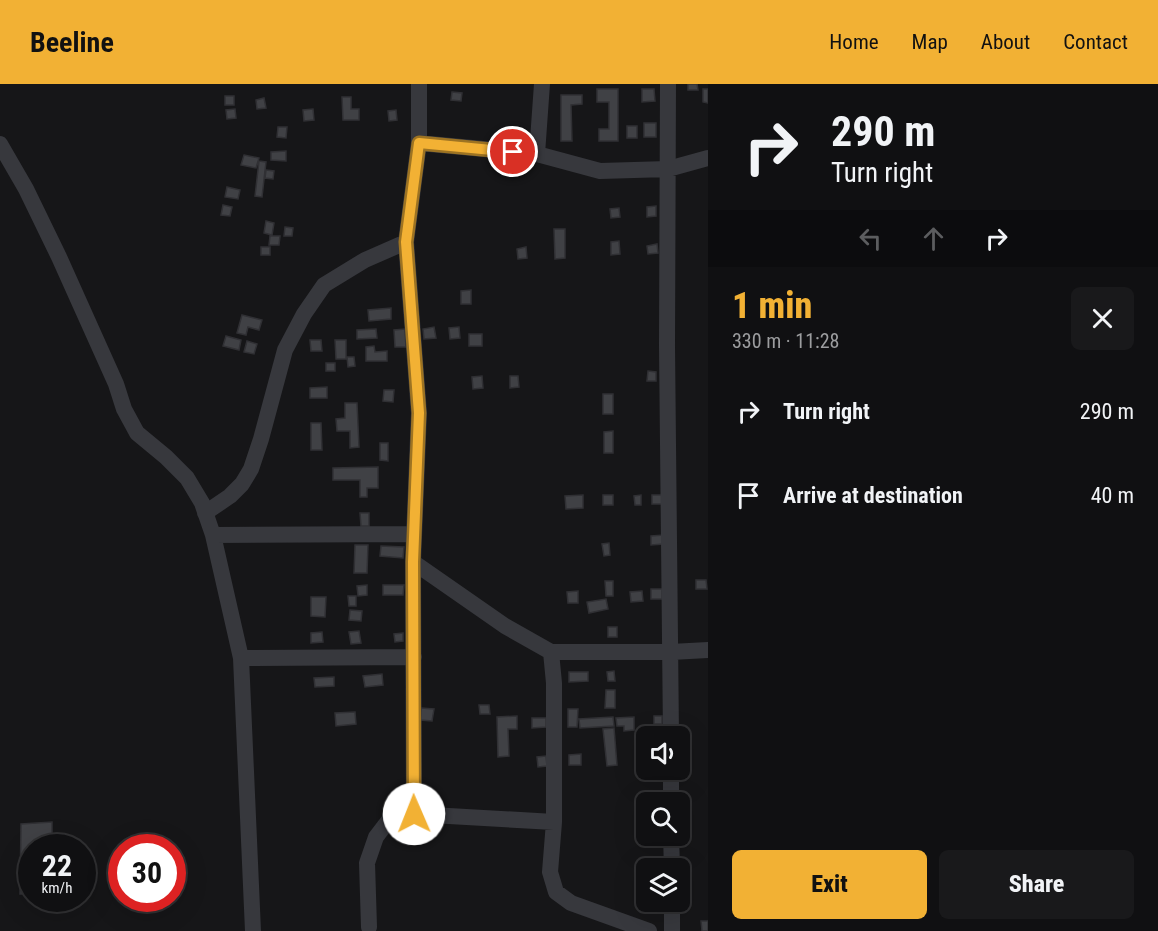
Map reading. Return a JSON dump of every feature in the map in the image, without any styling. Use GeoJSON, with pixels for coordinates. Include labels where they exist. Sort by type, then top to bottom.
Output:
{"type":"FeatureCollection","features":[{"type":"Feature","properties":{"kind":"street"},"geometry":{"type":"LineString","coordinates":[[414,814],[413,562],[419,413],[406,242],[419,143],[419,84]]}},
{"type":"Feature","properties":{"kind":"street"},"geometry":{"type":"LineString","coordinates":[[537,154],[542,84]]}},
{"type":"Feature","properties":{"kind":"street"},"geometry":{"type":"LineString","coordinates":[[668,84],[667,346],[671,726]]}},
{"type":"Feature","properties":{"kind":"street"},"geometry":{"type":"LineString","coordinates":[[419,143],[537,154],[600,171],[668,169],[708,158]]}},
{"type":"Feature","properties":{"kind":"street"},"geometry":{"type":"LineString","coordinates":[[0,144],[26,189],[116,384],[124,409],[137,433],[187,478],[202,502],[213,535],[241,658],[253,931]]}},
{"type":"Feature","properties":{"kind":"street"},"geometry":{"type":"LineString","coordinates":[[205,513],[230,496],[242,484],[251,469],[285,350],[304,314],[324,285],[365,260],[406,242]]}},
{"type":"Feature","properties":{"kind":"street"},"geometry":{"type":"LineString","coordinates":[[213,535],[414,534]]}},
{"type":"Feature","properties":{"kind":"street"},"geometry":{"type":"LineString","coordinates":[[413,562],[505,626],[551,652],[708,650]]}},
{"type":"Feature","properties":{"kind":"street"},"geometry":{"type":"LineString","coordinates":[[551,652],[554,683],[554,822],[550,872],[556,892],[572,903],[649,931]]}},
{"type":"Feature","properties":{"kind":"street"},"geometry":{"type":"LineString","coordinates":[[241,658],[414,657]]}},
{"type":"Feature","properties":{"kind":"street"},"geometry":{"type":"LineString","coordinates":[[369,927],[368,863],[376,837],[389,820],[414,814],[554,822]]}},
{"type":"Feature","properties":{"kind":"street"},"geometry":{"type":"LineString","coordinates":[[672,912],[672,931]]}},
{"type":"Feature","properties":{"kind":"building"},"geometry":{"type":"Polygon","coordinates":[[[688,84],[697,84],[698,90],[688,90],[688,84]]]}},
{"type":"Feature","properties":{"kind":"building"},"geometry":{"type":"Polygon","coordinates":[[[597,89],[618,89],[618,141],[599,141],[599,129],[609,129],[609,102],[597,102],[597,89]]]}},
{"type":"Feature","properties":{"kind":"building"},"geometry":{"type":"Polygon","coordinates":[[[642,89],[654,89],[655,101],[642,102],[642,89]]]}},
{"type":"Feature","properties":{"kind":"building"},"geometry":{"type":"Polygon","coordinates":[[[703,89],[708,89],[708,103],[703,102],[703,89]]]}},
{"type":"Feature","properties":{"kind":"building"},"geometry":{"type":"Polygon","coordinates":[[[452,92],[462,93],[461,101],[451,100],[452,92]]]}},
{"type":"Feature","properties":{"kind":"building"},"geometry":{"type":"Polygon","coordinates":[[[561,95],[582,95],[582,104],[571,105],[572,141],[561,141],[561,95]]]}},
{"type":"Feature","properties":{"kind":"building"},"geometry":{"type":"Polygon","coordinates":[[[225,96],[234,96],[234,105],[225,105],[225,96]]]}},
{"type":"Feature","properties":{"kind":"building"},"geometry":{"type":"Polygon","coordinates":[[[342,97],[351,97],[351,109],[359,109],[359,120],[343,120],[342,97]]]}},
{"type":"Feature","properties":{"kind":"building"},"geometry":{"type":"Polygon","coordinates":[[[264,98],[266,108],[257,109],[256,100],[264,98]]]}},
{"type":"Feature","properties":{"kind":"building"},"geometry":{"type":"Polygon","coordinates":[[[235,109],[236,118],[227,119],[226,110],[235,109]]]}},
{"type":"Feature","properties":{"kind":"building"},"geometry":{"type":"Polygon","coordinates":[[[313,109],[314,120],[304,121],[303,110],[313,109]]]}},
{"type":"Feature","properties":{"kind":"building"},"geometry":{"type":"Polygon","coordinates":[[[396,110],[397,120],[389,121],[388,111],[396,110]]]}},
{"type":"Feature","properties":{"kind":"building"},"geometry":{"type":"Polygon","coordinates":[[[644,123],[656,123],[656,137],[644,137],[644,123]]]}},
{"type":"Feature","properties":{"kind":"building"},"geometry":{"type":"Polygon","coordinates":[[[627,126],[637,126],[637,138],[627,138],[627,126]]]}},
{"type":"Feature","properties":{"kind":"building"},"geometry":{"type":"Polygon","coordinates":[[[278,127],[287,127],[286,138],[277,137],[278,127]]]}},
{"type":"Feature","properties":{"kind":"building"},"geometry":{"type":"Polygon","coordinates":[[[286,151],[286,161],[271,160],[271,152],[286,151]]]}},
{"type":"Feature","properties":{"kind":"building"},"geometry":{"type":"Polygon","coordinates":[[[244,155],[259,158],[256,168],[241,165],[244,155]]]}},
{"type":"Feature","properties":{"kind":"building"},"geometry":{"type":"Polygon","coordinates":[[[259,161],[266,162],[262,197],[255,196],[259,161]]]}},
{"type":"Feature","properties":{"kind":"building"},"geometry":{"type":"Polygon","coordinates":[[[266,170],[274,171],[273,179],[265,178],[266,170]]]}},
{"type":"Feature","properties":{"kind":"building"},"geometry":{"type":"Polygon","coordinates":[[[227,187],[240,190],[238,199],[225,197],[227,187]]]}},
{"type":"Feature","properties":{"kind":"building"},"geometry":{"type":"Polygon","coordinates":[[[223,205],[232,207],[230,216],[221,215],[223,205]]]}},
{"type":"Feature","properties":{"kind":"building"},"geometry":{"type":"Polygon","coordinates":[[[656,206],[656,216],[647,217],[647,207],[656,206]]]}},
{"type":"Feature","properties":{"kind":"building"},"geometry":{"type":"Polygon","coordinates":[[[619,208],[620,217],[611,218],[610,209],[619,208]]]}},
{"type":"Feature","properties":{"kind":"building"},"geometry":{"type":"Polygon","coordinates":[[[266,221],[274,223],[272,235],[264,233],[266,221]]]}},
{"type":"Feature","properties":{"kind":"building"},"geometry":{"type":"Polygon","coordinates":[[[285,227],[293,228],[292,236],[284,236],[285,227]]]}},
{"type":"Feature","properties":{"kind":"building"},"geometry":{"type":"Polygon","coordinates":[[[554,229],[565,229],[565,258],[555,259],[554,229]]]}},
{"type":"Feature","properties":{"kind":"building"},"geometry":{"type":"Polygon","coordinates":[[[270,236],[280,236],[279,245],[269,245],[270,236]]]}},
{"type":"Feature","properties":{"kind":"building"},"geometry":{"type":"Polygon","coordinates":[[[619,241],[620,254],[611,255],[611,242],[619,241]]]}},
{"type":"Feature","properties":{"kind":"building"},"geometry":{"type":"Polygon","coordinates":[[[657,244],[658,253],[648,254],[647,246],[657,244]]]}},
{"type":"Feature","properties":{"kind":"building"},"geometry":{"type":"Polygon","coordinates":[[[261,247],[270,247],[270,255],[261,255],[261,247]]]}},
{"type":"Feature","properties":{"kind":"building"},"geometry":{"type":"Polygon","coordinates":[[[526,247],[527,258],[518,259],[517,249],[526,247]]]}},
{"type":"Feature","properties":{"kind":"building"},"geometry":{"type":"Polygon","coordinates":[[[471,290],[471,304],[461,304],[461,291],[471,290]]]}},
{"type":"Feature","properties":{"kind":"building"},"geometry":{"type":"Polygon","coordinates":[[[391,308],[391,319],[369,321],[368,310],[391,308]]]}},
{"type":"Feature","properties":{"kind":"building"},"geometry":{"type":"Polygon","coordinates":[[[242,315],[262,320],[259,330],[248,327],[246,335],[237,333],[242,315]]]}},
{"type":"Feature","properties":{"kind":"building"},"geometry":{"type":"Polygon","coordinates":[[[434,327],[436,338],[424,339],[423,329],[434,327]]]}},
{"type":"Feature","properties":{"kind":"building"},"geometry":{"type":"Polygon","coordinates":[[[459,327],[460,338],[450,339],[449,328],[459,327]]]}},
{"type":"Feature","properties":{"kind":"building"},"geometry":{"type":"Polygon","coordinates":[[[376,329],[377,338],[357,339],[357,330],[376,329]]]}},
{"type":"Feature","properties":{"kind":"building"},"geometry":{"type":"Polygon","coordinates":[[[405,329],[406,347],[395,347],[394,330],[405,329]]]}},
{"type":"Feature","properties":{"kind":"building"},"geometry":{"type":"Polygon","coordinates":[[[469,334],[482,334],[482,346],[469,346],[469,334]]]}},
{"type":"Feature","properties":{"kind":"building"},"geometry":{"type":"Polygon","coordinates":[[[226,336],[241,340],[239,350],[223,346],[226,336]]]}},
{"type":"Feature","properties":{"kind":"building"},"geometry":{"type":"Polygon","coordinates":[[[310,340],[321,340],[322,351],[311,351],[310,340]]]}},
{"type":"Feature","properties":{"kind":"building"},"geometry":{"type":"Polygon","coordinates":[[[335,340],[346,340],[346,359],[336,359],[335,340]]]}},
{"type":"Feature","properties":{"kind":"building"},"geometry":{"type":"Polygon","coordinates":[[[247,341],[257,344],[254,354],[244,352],[247,341]]]}},
{"type":"Feature","properties":{"kind":"building"},"geometry":{"type":"Polygon","coordinates":[[[374,346],[375,352],[387,351],[387,361],[366,361],[366,347],[374,346]]]}},
{"type":"Feature","properties":{"kind":"building"},"geometry":{"type":"Polygon","coordinates":[[[347,357],[354,357],[355,366],[348,367],[347,357]]]}},
{"type":"Feature","properties":{"kind":"building"},"geometry":{"type":"Polygon","coordinates":[[[326,363],[335,363],[335,371],[326,371],[326,363]]]}},
{"type":"Feature","properties":{"kind":"building"},"geometry":{"type":"Polygon","coordinates":[[[648,371],[656,372],[656,381],[647,381],[648,371]]]}},
{"type":"Feature","properties":{"kind":"building"},"geometry":{"type":"Polygon","coordinates":[[[482,376],[483,388],[473,389],[472,377],[482,376]]]}},
{"type":"Feature","properties":{"kind":"building"},"geometry":{"type":"Polygon","coordinates":[[[510,376],[518,376],[519,387],[510,388],[510,376]]]}},
{"type":"Feature","properties":{"kind":"building"},"geometry":{"type":"Polygon","coordinates":[[[327,387],[327,398],[310,398],[310,388],[327,387]]]}},
{"type":"Feature","properties":{"kind":"building"},"geometry":{"type":"Polygon","coordinates":[[[384,390],[394,390],[393,402],[383,401],[384,390]]]}},
{"type":"Feature","properties":{"kind":"building"},"geometry":{"type":"Polygon","coordinates":[[[603,394],[613,394],[613,414],[603,414],[603,394]]]}},
{"type":"Feature","properties":{"kind":"building"},"geometry":{"type":"Polygon","coordinates":[[[345,403],[357,403],[359,447],[350,448],[350,431],[337,431],[336,419],[345,418],[345,403]]]}},
{"type":"Feature","properties":{"kind":"building"},"geometry":{"type":"Polygon","coordinates":[[[311,423],[321,423],[322,450],[311,450],[311,423]]]}},
{"type":"Feature","properties":{"kind":"building"},"geometry":{"type":"Polygon","coordinates":[[[613,431],[613,453],[604,453],[604,432],[613,431]]]}},
{"type":"Feature","properties":{"kind":"building"},"geometry":{"type":"Polygon","coordinates":[[[380,443],[388,443],[388,461],[380,460],[380,443]]]}},
{"type":"Feature","properties":{"kind":"building"},"geometry":{"type":"Polygon","coordinates":[[[378,467],[378,488],[367,488],[367,497],[360,497],[360,480],[333,480],[333,468],[378,467]]]}},
{"type":"Feature","properties":{"kind":"building"},"geometry":{"type":"Polygon","coordinates":[[[583,495],[583,508],[566,509],[565,496],[583,495]]]}},
{"type":"Feature","properties":{"kind":"building"},"geometry":{"type":"Polygon","coordinates":[[[603,495],[613,495],[613,505],[603,505],[603,495]]]}},
{"type":"Feature","properties":{"kind":"building"},"geometry":{"type":"Polygon","coordinates":[[[641,495],[641,505],[635,505],[634,496],[641,495]]]}},
{"type":"Feature","properties":{"kind":"building"},"geometry":{"type":"Polygon","coordinates":[[[652,495],[662,495],[662,504],[652,504],[652,495]]]}},
{"type":"Feature","properties":{"kind":"building"},"geometry":{"type":"Polygon","coordinates":[[[360,513],[369,513],[369,526],[361,526],[360,513]]]}},
{"type":"Feature","properties":{"kind":"building"},"geometry":{"type":"Polygon","coordinates":[[[664,535],[664,544],[651,545],[651,536],[664,535]]]}},
{"type":"Feature","properties":{"kind":"building"},"geometry":{"type":"Polygon","coordinates":[[[609,543],[610,555],[604,556],[602,544],[609,543]]]}},
{"type":"Feature","properties":{"kind":"building"},"geometry":{"type":"Polygon","coordinates":[[[355,545],[368,545],[367,573],[354,573],[355,545]]]}},
{"type":"Feature","properties":{"kind":"building"},"geometry":{"type":"Polygon","coordinates":[[[381,546],[404,547],[403,558],[380,556],[381,546]]]}},
{"type":"Feature","properties":{"kind":"building"},"geometry":{"type":"Polygon","coordinates":[[[696,580],[706,580],[707,589],[696,589],[696,580]]]}},
{"type":"Feature","properties":{"kind":"building"},"geometry":{"type":"Polygon","coordinates":[[[605,581],[613,581],[613,596],[606,596],[605,581]]]}},
{"type":"Feature","properties":{"kind":"building"},"geometry":{"type":"Polygon","coordinates":[[[367,585],[367,595],[358,596],[357,586],[367,585]]]}},
{"type":"Feature","properties":{"kind":"building"},"geometry":{"type":"Polygon","coordinates":[[[383,585],[404,585],[403,595],[383,595],[383,585]]]}},
{"type":"Feature","properties":{"kind":"building"},"geometry":{"type":"Polygon","coordinates":[[[651,589],[662,589],[662,599],[651,599],[651,589]]]}},
{"type":"Feature","properties":{"kind":"building"},"geometry":{"type":"Polygon","coordinates":[[[578,591],[578,603],[568,603],[567,592],[578,591]]]}},
{"type":"Feature","properties":{"kind":"building"},"geometry":{"type":"Polygon","coordinates":[[[642,591],[643,601],[631,602],[630,592],[642,591]]]}},
{"type":"Feature","properties":{"kind":"building"},"geometry":{"type":"Polygon","coordinates":[[[348,596],[356,596],[356,606],[349,606],[348,596]]]}},
{"type":"Feature","properties":{"kind":"building"},"geometry":{"type":"Polygon","coordinates":[[[311,597],[326,597],[325,617],[311,616],[311,597]]]}},
{"type":"Feature","properties":{"kind":"building"},"geometry":{"type":"Polygon","coordinates":[[[606,599],[608,609],[589,613],[587,602],[606,599]]]}},
{"type":"Feature","properties":{"kind":"building"},"geometry":{"type":"Polygon","coordinates":[[[350,610],[362,611],[361,621],[349,620],[350,610]]]}},
{"type":"Feature","properties":{"kind":"building"},"geometry":{"type":"Polygon","coordinates":[[[608,627],[617,627],[617,637],[608,637],[608,627]]]}},
{"type":"Feature","properties":{"kind":"building"},"geometry":{"type":"Polygon","coordinates":[[[359,631],[361,643],[351,644],[349,632],[359,631]]]}},
{"type":"Feature","properties":{"kind":"building"},"geometry":{"type":"Polygon","coordinates":[[[322,632],[323,642],[311,643],[311,633],[322,632]]]}},
{"type":"Feature","properties":{"kind":"building"},"geometry":{"type":"Polygon","coordinates":[[[403,633],[403,641],[395,642],[394,634],[403,633]]]}},
{"type":"Feature","properties":{"kind":"building"},"geometry":{"type":"Polygon","coordinates":[[[614,671],[615,681],[608,681],[607,672],[614,671]]]}},
{"type":"Feature","properties":{"kind":"building"},"geometry":{"type":"Polygon","coordinates":[[[569,672],[588,672],[588,681],[569,682],[569,672]]]}},
{"type":"Feature","properties":{"kind":"building"},"geometry":{"type":"Polygon","coordinates":[[[382,674],[383,685],[365,687],[363,676],[382,674]]]}},
{"type":"Feature","properties":{"kind":"building"},"geometry":{"type":"Polygon","coordinates":[[[334,677],[334,686],[315,687],[314,678],[334,677]]]}},
{"type":"Feature","properties":{"kind":"building"},"geometry":{"type":"Polygon","coordinates":[[[606,690],[615,690],[615,708],[605,708],[606,690]]]}},
{"type":"Feature","properties":{"kind":"building"},"geometry":{"type":"Polygon","coordinates":[[[479,705],[489,705],[490,714],[480,714],[479,705]]]}},
{"type":"Feature","properties":{"kind":"building"},"geometry":{"type":"Polygon","coordinates":[[[421,708],[434,709],[432,721],[420,720],[421,708]]]}},
{"type":"Feature","properties":{"kind":"building"},"geometry":{"type":"Polygon","coordinates":[[[568,709],[578,709],[577,727],[568,727],[568,709]]]}},
{"type":"Feature","properties":{"kind":"building"},"geometry":{"type":"Polygon","coordinates":[[[355,712],[356,724],[336,726],[335,713],[355,712]]]}},
{"type":"Feature","properties":{"kind":"building"},"geometry":{"type":"Polygon","coordinates":[[[517,716],[517,729],[508,729],[509,756],[498,757],[497,717],[517,716]]]}},
{"type":"Feature","properties":{"kind":"building"},"geometry":{"type":"Polygon","coordinates":[[[654,716],[662,716],[662,724],[654,724],[654,716]]]}},
{"type":"Feature","properties":{"kind":"building"},"geometry":{"type":"Polygon","coordinates":[[[613,717],[614,726],[580,728],[579,719],[613,717]]]}},
{"type":"Feature","properties":{"kind":"building"},"geometry":{"type":"Polygon","coordinates":[[[634,717],[634,730],[624,731],[624,726],[617,726],[616,718],[634,717]]]}},
{"type":"Feature","properties":{"kind":"building"},"geometry":{"type":"Polygon","coordinates":[[[532,718],[546,718],[546,727],[532,728],[532,718]]]}},
{"type":"Feature","properties":{"kind":"building"},"geometry":{"type":"Polygon","coordinates":[[[614,728],[617,765],[607,766],[603,729],[614,728]]]}},
{"type":"Feature","properties":{"kind":"building"},"geometry":{"type":"Polygon","coordinates":[[[581,754],[581,765],[569,765],[569,755],[581,754]]]}},
{"type":"Feature","properties":{"kind":"building"},"geometry":{"type":"Polygon","coordinates":[[[546,756],[547,766],[538,767],[537,757],[546,756]]]}},
{"type":"Feature","properties":{"kind":"building"},"geometry":{"type":"Polygon","coordinates":[[[52,822],[52,834],[21,834],[21,824],[52,822]]]}},
{"type":"Feature","properties":{"kind":"building"},"geometry":{"type":"Polygon","coordinates":[[[701,921],[708,921],[708,931],[702,931],[701,921]]]}},
{"type":"Feature","properties":{"kind":"route"},"geometry":{"type":"LineString","coordinates":[[414,814],[413,562],[419,413],[406,242],[419,143],[513,152]]}}]}
